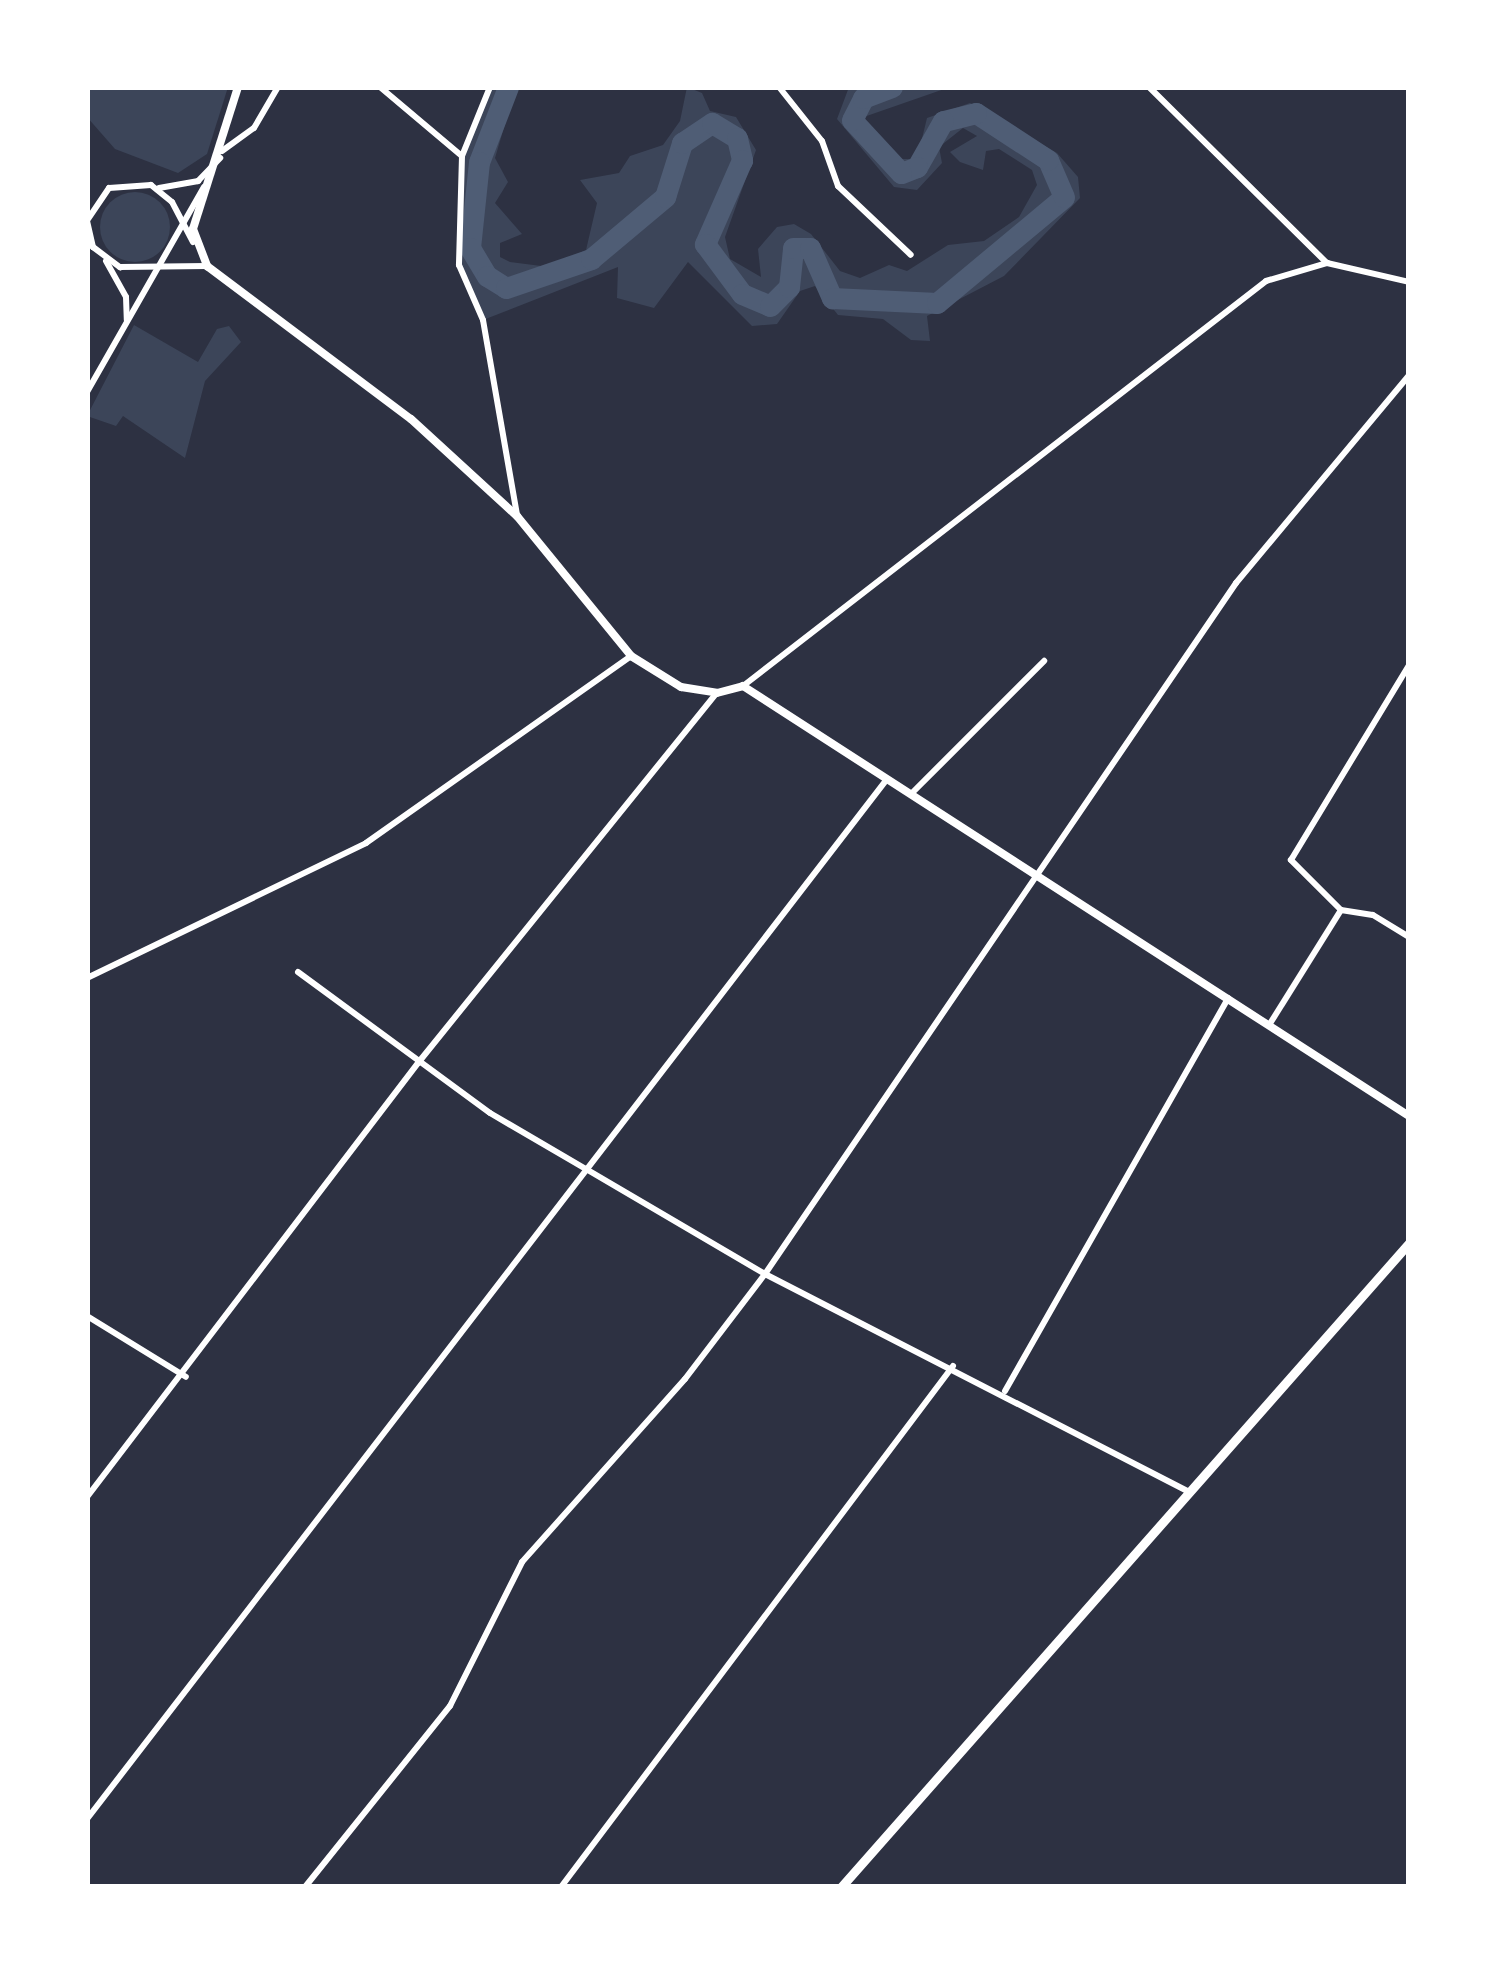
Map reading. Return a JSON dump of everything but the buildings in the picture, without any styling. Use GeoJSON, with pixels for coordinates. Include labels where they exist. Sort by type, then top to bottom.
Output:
{"type":"FeatureCollection","features":[{"type":"Feature","properties":{"kind":"main road"},"geometry":{"type":"LineString","coordinates":[[841,1887],[1409,1243]]}},
{"type":"Feature","properties":{"kind":"street"},"geometry":{"type":"LineString","coordinates":[[193,242],[238,87]]}},
{"type":"Feature","properties":{"kind":"street"},"geometry":{"type":"LineString","coordinates":[[127,324],[126,297],[88,230],[94,203],[117,185],[158,188],[197,182],[221,154],[254,128],[278,87]]}},
{"type":"Feature","properties":{"kind":"street"},"geometry":{"type":"LineString","coordinates":[[380,87],[462,156]]}},
{"type":"Feature","properties":{"kind":"street"},"geometry":{"type":"LineString","coordinates":[[490,87],[462,156],[459,265],[483,320],[517,516]]}},
{"type":"Feature","properties":{"kind":"street"},"geometry":{"type":"LineString","coordinates":[[779,87],[822,141],[838,186],[911,255]]}},
{"type":"Feature","properties":{"kind":"street"},"geometry":{"type":"LineString","coordinates":[[1149,87],[1327,263],[1408,284]]}},
{"type":"Feature","properties":{"kind":"street"},"geometry":{"type":"LineString","coordinates":[[87,392],[221,154]]}},
{"type":"Feature","properties":{"kind":"street"},"geometry":{"type":"LineString","coordinates":[[158,188],[207,266],[411,418],[517,516],[631,656],[681,688],[717,693],[743,686],[1266,281],[1327,263]]}},
{"type":"Feature","properties":{"kind":"street"},"geometry":{"type":"LineString","coordinates":[[104,258],[129,269],[207,266]]}},
{"type":"Feature","properties":{"kind":"street"},"geometry":{"type":"LineString","coordinates":[[305,1887],[415,1759],[523,1562],[686,1378],[765,1274],[1236,583],[1409,375]]}},
{"type":"Feature","properties":{"kind":"street"},"geometry":{"type":"LineString","coordinates":[[87,978],[366,842],[631,656]]}},
{"type":"Feature","properties":{"kind":"street"},"geometry":{"type":"LineString","coordinates":[[912,794],[1044,662]]}},
{"type":"Feature","properties":{"kind":"street"},"geometry":{"type":"LineString","coordinates":[[1409,665],[1291,860],[1341,910],[1373,915],[1409,937]]}},
{"type":"Feature","properties":{"kind":"street"},"geometry":{"type":"LineString","coordinates":[[743,686],[1035,877],[1230,996],[1409,1116]]}},
{"type":"Feature","properties":{"kind":"street"},"geometry":{"type":"LineString","coordinates":[[87,1497],[185,1377],[418,1063],[717,693]]}},
{"type":"Feature","properties":{"kind":"street"},"geometry":{"type":"LineString","coordinates":[[87,1820],[887,779]]}},
{"type":"Feature","properties":{"kind":"street"},"geometry":{"type":"LineString","coordinates":[[1270,1022],[1341,910]]}},
{"type":"Feature","properties":{"kind":"street"},"geometry":{"type":"LineString","coordinates":[[298,971],[418,1063],[765,1274],[1005,1391],[1189,1492]]}},
{"type":"Feature","properties":{"kind":"street"},"geometry":{"type":"LineString","coordinates":[[1005,1391],[1230,996]]}},
{"type":"Feature","properties":{"kind":"street"},"geometry":{"type":"LineString","coordinates":[[87,1316],[185,1377]]}},
{"type":"Feature","properties":{"kind":"street"},"geometry":{"type":"LineString","coordinates":[[561,1887],[953,1366]]}},
{"type":"Feature","properties":{"kind":"shaded area"},"geometry":{"type":"Polygon","coordinates":[[[87,87],[228,87],[207,154],[178,173],[115,149],[87,117],[87,87]]]}},
{"type":"Feature","properties":{"kind":"shaded area"},"geometry":{"type":"Polygon","coordinates":[[[490,87],[516,87],[495,158],[508,182],[495,203],[522,234],[500,243],[500,257],[510,262],[549,267],[586,250],[597,203],[580,180],[619,173],[630,156],[663,145],[680,121],[687,87],[702,93],[710,111],[736,117],[756,150],[725,237],[730,259],[761,277],[758,249],[777,227],[794,224],[811,234],[840,271],[860,278],[889,265],[907,271],[948,245],[984,241],[1019,217],[1037,185],[1032,170],[999,149],[986,151],[983,170],[960,162],[950,152],[977,136],[963,128],[939,147],[942,163],[917,190],[894,187],[837,119],[849,87],[950,87],[858,119],[896,159],[917,159],[927,118],[970,103],[1057,153],[1078,177],[1080,198],[1004,276],[927,316],[930,341],[911,340],[883,319],[838,315],[815,286],[800,291],[777,324],[752,326],[688,262],[654,308],[617,298],[618,267],[483,320],[461,268],[462,156],[490,87]]]}},
{"type":"Feature","properties":{"kind":"shaded area"},"geometry":{"type":"Polygon","coordinates":[[[135,192],[160,202],[170,227],[160,252],[135,262],[110,252],[100,227],[110,202],[135,192]]]}},
{"type":"Feature","properties":{"kind":"shaded area"},"geometry":{"type":"Polygon","coordinates":[[[134,325],[198,362],[217,329],[229,326],[241,342],[205,381],[185,458],[123,416],[116,426],[87,416],[134,325]]]}},
{"type":"Feature","properties":{"kind":"waterway"},"geometry":{"type":"LineString","coordinates":[[508,87],[479,162],[470,248],[487,276],[506,288],[591,259],[665,197],[682,143],[712,123],[737,138],[742,160],[705,244],[742,294],[770,306],[789,287],[793,248],[810,248],[832,298],[937,303],[1064,197],[1048,160],[976,113],[943,121],[917,167],[901,173],[852,120],[863,98],[892,87]]}}]}
